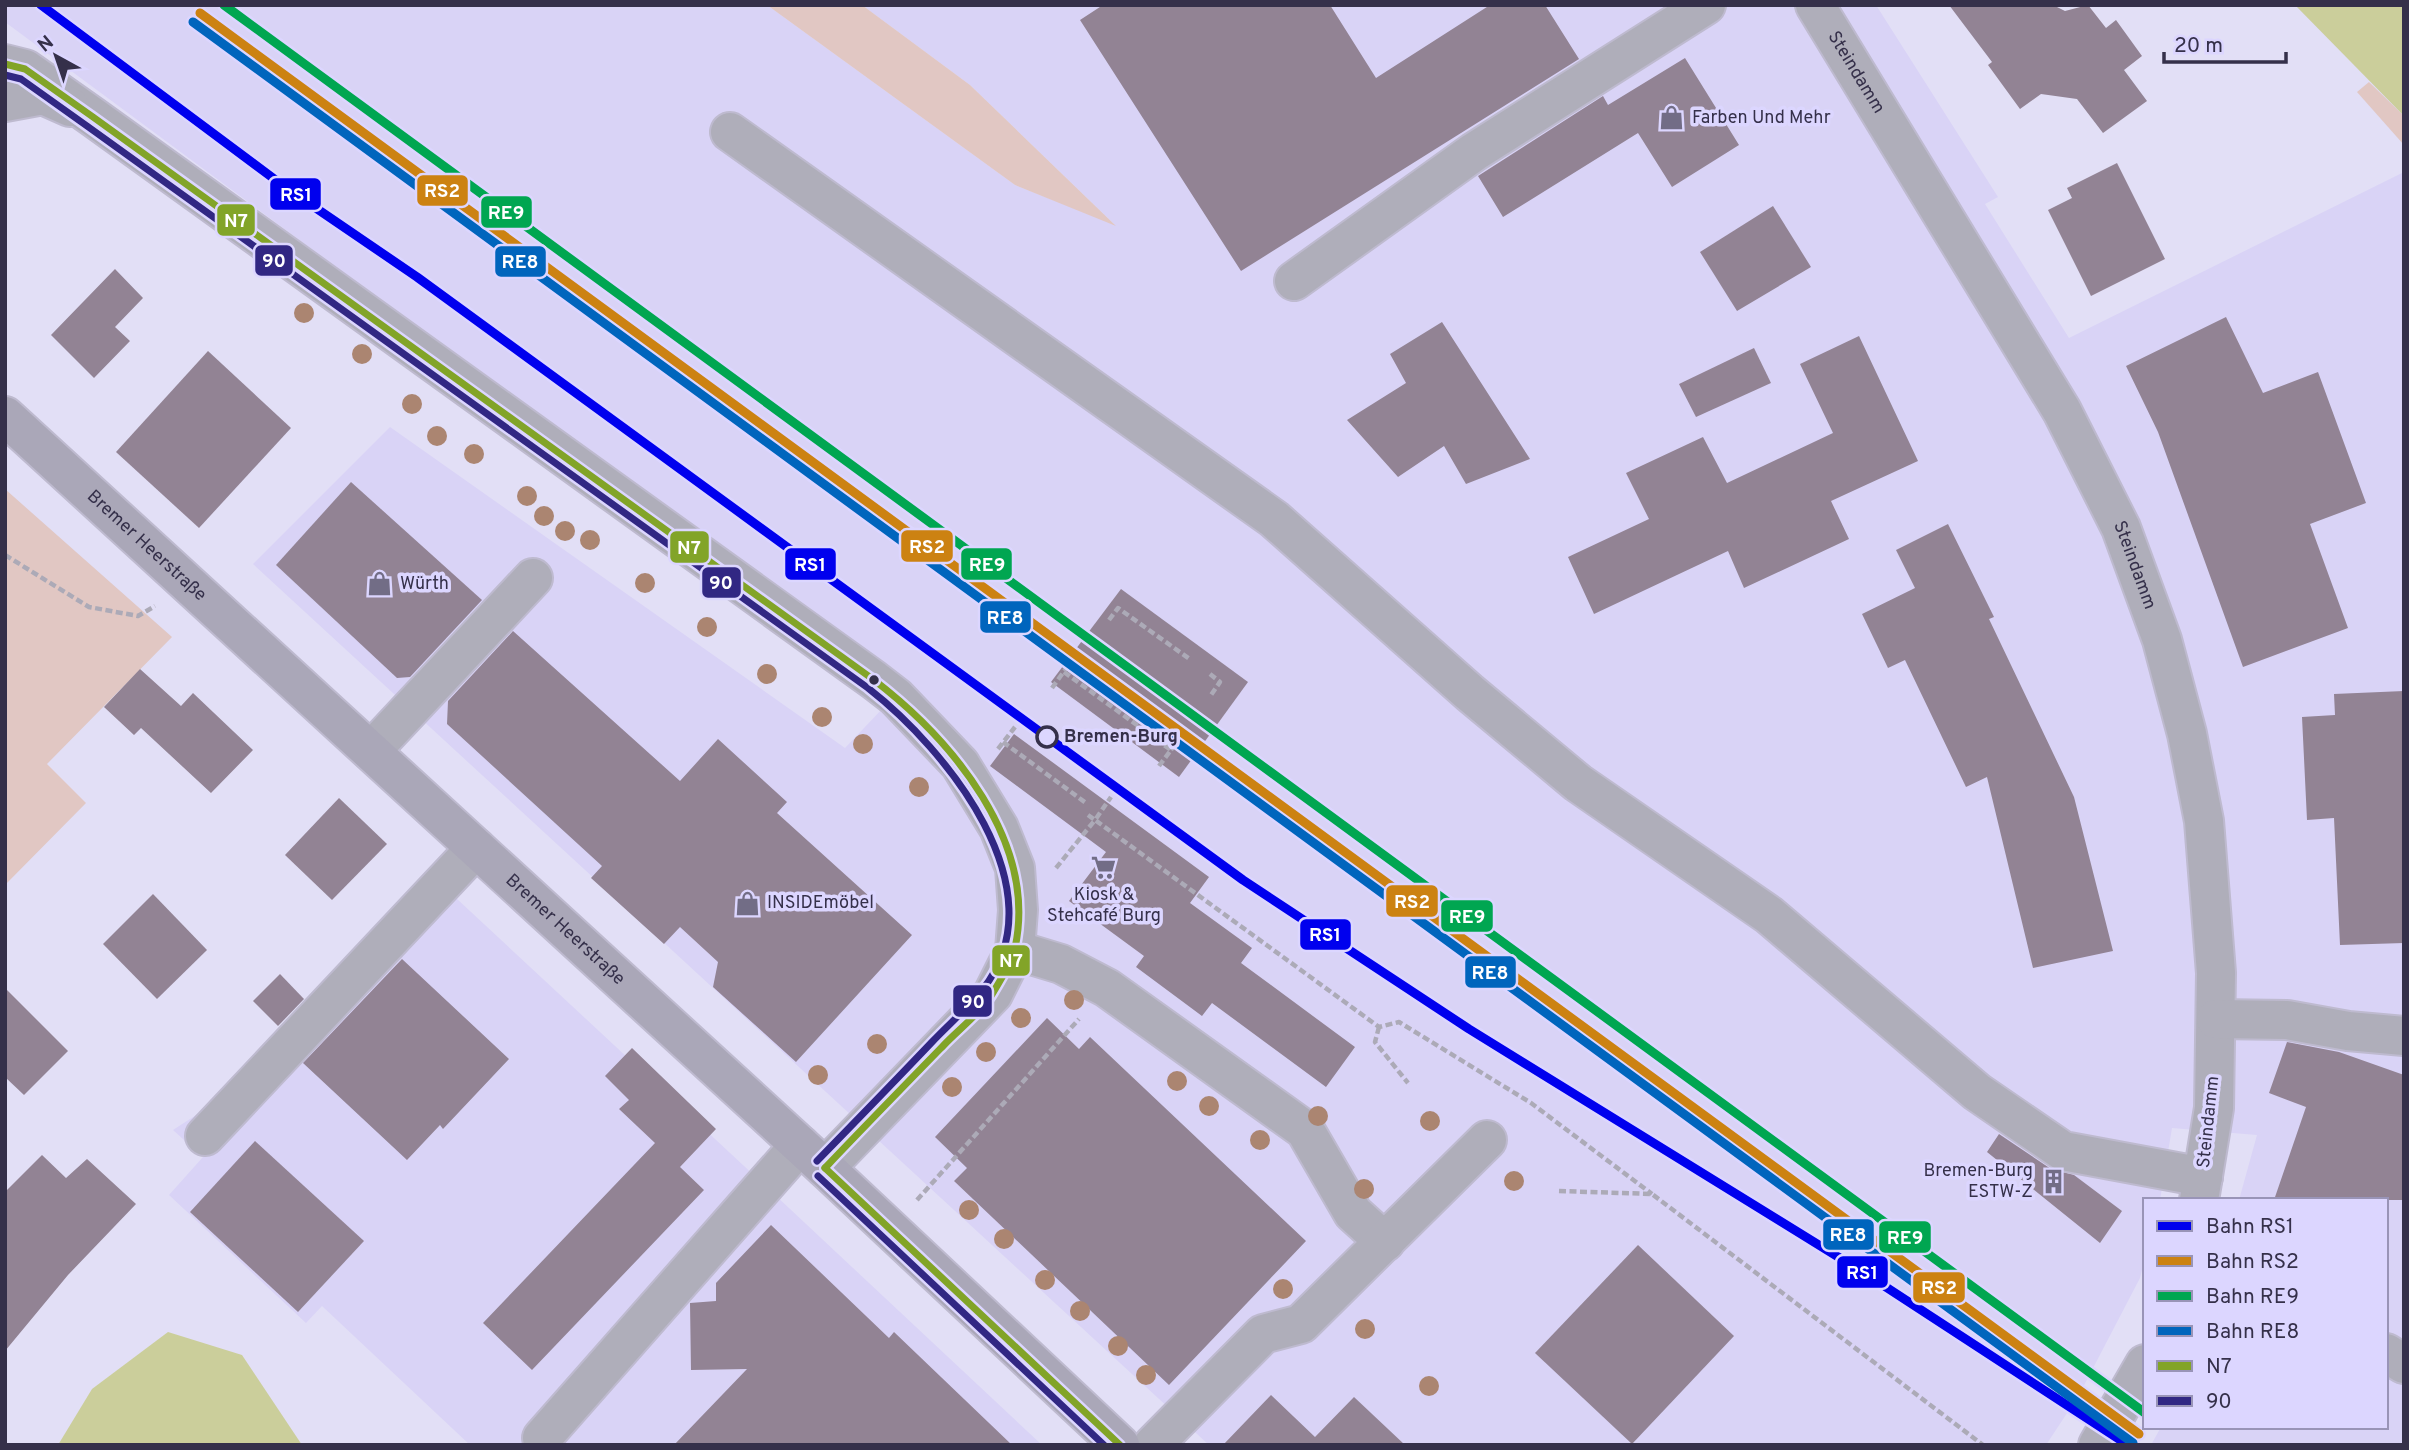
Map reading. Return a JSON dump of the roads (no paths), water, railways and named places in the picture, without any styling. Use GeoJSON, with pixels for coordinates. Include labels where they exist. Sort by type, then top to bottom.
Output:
{"type":"FeatureCollection","features":[{"type":"Feature","properties":{"kind":"main road","name":"Bremer Heerstraße"},"geometry":{"type":"LineString","coordinates":[[5,416],[813,1156],[1120,1445]]}},
{"type":"Feature","properties":{"kind":"street"},"geometry":{"type":"LineString","coordinates":[[1294,281],[1474,152],[1706,5]]}},
{"type":"Feature","properties":{"kind":"street","name":"Steindamm"},"geometry":{"type":"LineString","coordinates":[[1815,5],[2062,411],[2121,528],[2162,640],[2187,734],[2204,821],[2216,973],[2214,1108],[2201,1188]]}},
{"type":"Feature","properties":{"kind":"street"},"geometry":{"type":"LineString","coordinates":[[5,64],[25,69],[93,117],[582,467],[896,697],[960,764],[999,828],[1016,877],[1018,911],[1015,950],[993,994],[813,1156],[542,1438]]}},
{"type":"Feature","properties":{"kind":"street"},"geometry":{"type":"LineString","coordinates":[[5,102],[43,95],[93,117]]}},
{"type":"Feature","properties":{"kind":"street"},"geometry":{"type":"LineString","coordinates":[[730,132],[1274,519],[1470,693],[1568,775],[1769,915],[1977,1092],[2063,1151],[2201,1188]]}},
{"type":"Feature","properties":{"kind":"street"},"geometry":{"type":"LineString","coordinates":[[371,751],[533,578]]}},
{"type":"Feature","properties":{"kind":"street"},"geometry":{"type":"LineString","coordinates":[[205,1136],[476,848]]}},
{"type":"Feature","properties":{"kind":"street"},"geometry":{"type":"LineString","coordinates":[[1015,950],[1062,964],[1107,988],[1305,1130],[1353,1213],[1385,1241]]}},
{"type":"Feature","properties":{"kind":"street"},"geometry":{"type":"LineString","coordinates":[[2216,1019],[2287,1020],[2348,1031],[2404,1035]]}},
{"type":"Feature","properties":{"kind":"street"},"geometry":{"type":"LineString","coordinates":[[1153,1445],[1263,1334],[1301,1324],[1487,1140]]}},
{"type":"Feature","properties":{"kind":"street"},"geometry":{"type":"LineString","coordinates":[[2388,1354],[2404,1364]]}},
{"type":"Feature","properties":{"kind":"street"},"geometry":{"type":"LineString","coordinates":[[2098,1445],[2143,1367]]}},
{"type":"Feature","properties":{"kind":"rail line","name":"RS1"},"geometry":{"type":"LineString","coordinates":[[41,5],[285,187],[417,277],[1243,880],[1469,1029],[1869,1276],[2128,1445]]}},
{"type":"Feature","properties":{"kind":"rail line","name":"RE9"},"geometry":{"type":"LineString","coordinates":[[224,5],[2143,1412]]}},
{"type":"Feature","properties":{"kind":"rail line","name":"RS2"},"geometry":{"type":"LineString","coordinates":[[200,13],[2139,1434]]}},
{"type":"Feature","properties":{"kind":"rail line","name":"RE8"},"geometry":{"type":"LineString","coordinates":[[193,22],[2133,1443]]}},
{"type":"Feature","properties":{"kind":"place","name":"Farben Und Mehr"},"geometry":{"type":"Point","coordinates":[1672,118]}},
{"type":"Feature","properties":{"kind":"place","name":"Würth"},"geometry":{"type":"Point","coordinates":[380,584]}},
{"type":"Feature","properties":{"kind":"place","name":"Bremen-Burg"},"geometry":{"type":"Point","coordinates":[1047,737]}},
{"type":"Feature","properties":{"kind":"place","name":"Kiosk & Stehcafé Burg"},"geometry":{"type":"Point","coordinates":[1104,868]}},
{"type":"Feature","properties":{"kind":"place","name":"INSIDEmöbel"},"geometry":{"type":"Point","coordinates":[747,903]}},
{"type":"Feature","properties":{"kind":"place","name":"Bremen-Burg ESTW-Z"},"geometry":{"type":"Point","coordinates":[2053,1181]}}]}
